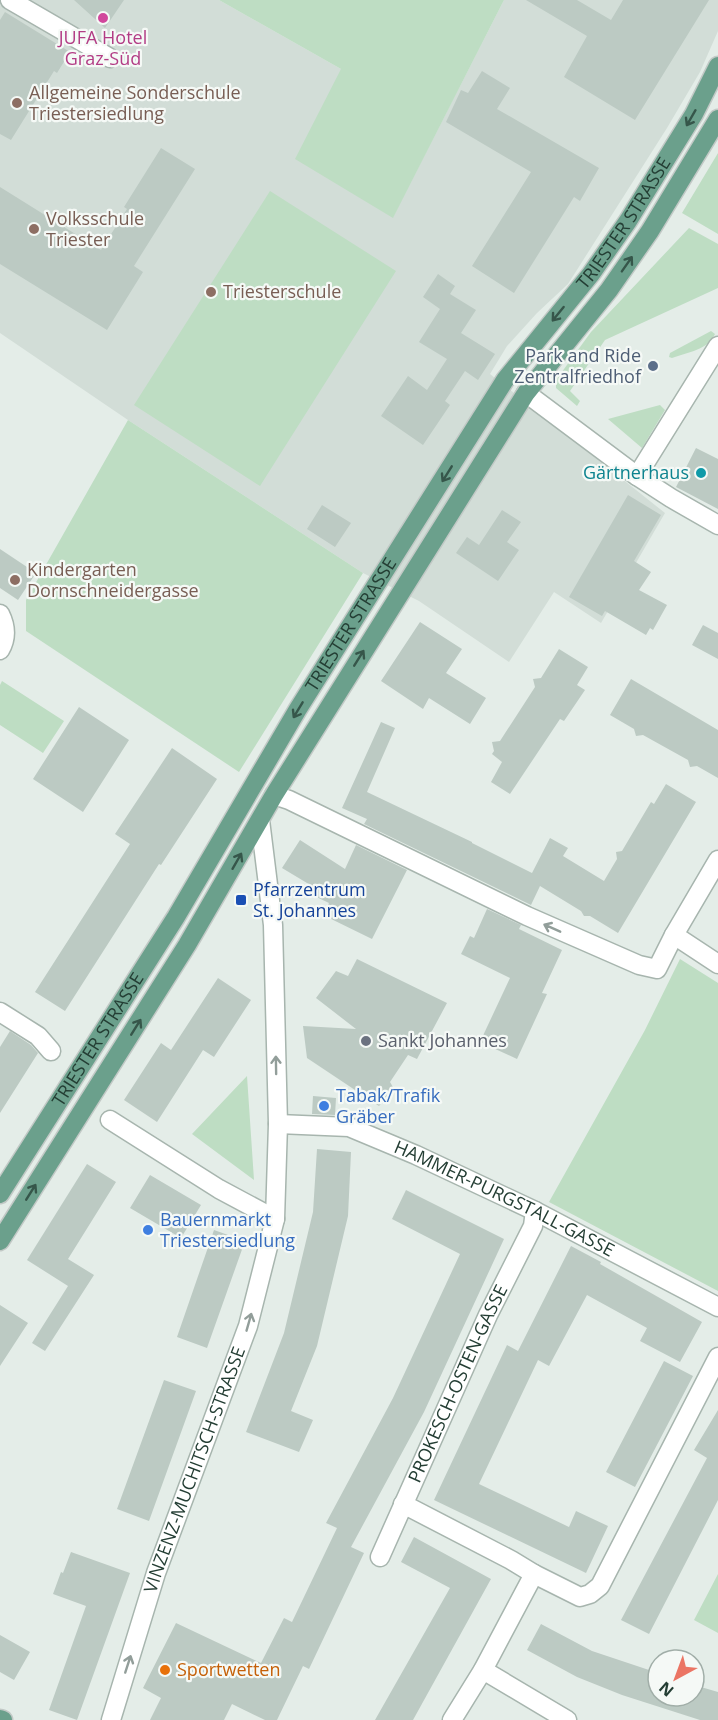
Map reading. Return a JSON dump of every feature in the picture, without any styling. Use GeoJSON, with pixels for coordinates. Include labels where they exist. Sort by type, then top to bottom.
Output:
{"type":"FeatureCollection","features":[{"type":"Feature","properties":{"kind":"main road","name":"TRIESTER STRASSE"},"geometry":{"type":"LineString","coordinates":[[0,1194],[176,917],[298,709],[505,380],[591,274],[628,221],[694,114],[718,66]]}},
{"type":"Feature","properties":{"kind":"main road","name":"TRIESTER STRASSE"},"geometry":{"type":"LineString","coordinates":[[0,1241],[181,955],[274,795],[526,393],[609,290],[650,231],[718,119]]}},
{"type":"Feature","properties":{"kind":"street"},"geometry":{"type":"LineString","coordinates":[[10,0],[110,58]]}},
{"type":"Feature","properties":{"kind":"street"},"geometry":{"type":"LineString","coordinates":[[637,476],[718,346]]}},
{"type":"Feature","properties":{"kind":"street"},"geometry":{"type":"LineString","coordinates":[[526,393],[637,476],[718,525]]}},
{"type":"Feature","properties":{"kind":"street"},"geometry":{"type":"LineString","coordinates":[[0,650],[4,643],[3,621]]}},
{"type":"Feature","properties":{"kind":"street"},"geometry":{"type":"LineString","coordinates":[[274,795],[289,800],[527,916],[639,965],[657,969],[718,860]]}},
{"type":"Feature","properties":{"kind":"street","name":"VINZENZ-MUCHITSCH-STRASSE"},"geometry":{"type":"LineString","coordinates":[[111,1720],[156,1573],[248,1326],[274,1219],[278,1124],[273,925],[260,820]]}},
{"type":"Feature","properties":{"kind":"street"},"geometry":{"type":"LineString","coordinates":[[674,935],[718,964]]}},
{"type":"Feature","properties":{"kind":"street"},"geometry":{"type":"LineString","coordinates":[[0,1012],[38,1036],[51,1050]]}},
{"type":"Feature","properties":{"kind":"street"},"geometry":{"type":"LineString","coordinates":[[110,1120],[219,1189],[274,1219]]}},
{"type":"Feature","properties":{"kind":"street","name":"HAMMER-PURGSTALL-GASSE"},"geometry":{"type":"LineString","coordinates":[[278,1124],[349,1127],[416,1155],[536,1211],[718,1307]]}},
{"type":"Feature","properties":{"kind":"street","name":"PROKESCH-OSTEN-GASSE"},"geometry":{"type":"LineString","coordinates":[[380,1557],[488,1316],[533,1226],[536,1211]]}},
{"type":"Feature","properties":{"kind":"street"},"geometry":{"type":"LineString","coordinates":[[404,1504],[580,1597],[590,1594],[600,1586],[718,1357]]}},
{"type":"Feature","properties":{"kind":"street"},"geometry":{"type":"LineString","coordinates":[[452,1720],[483,1670],[534,1574]]}},
{"type":"Feature","properties":{"kind":"street"},"geometry":{"type":"LineString","coordinates":[[483,1670],[567,1720]]}},
{"type":"Feature","properties":{"kind":"shaded area"},"geometry":{"type":"Polygon","coordinates":[[[0,0],[219,0],[341,69],[393,217],[504,0],[718,0],[718,31],[700,72],[667,128],[568,284],[507,346],[490,374],[665,513],[601,623],[554,592],[509,662],[419,601],[363,573],[128,420],[0,333],[0,0]]]}},
{"type":"Feature","properties":{"kind":"green space"},"geometry":{"type":"Polygon","coordinates":[[[219,0],[504,0],[393,218],[295,159],[341,69],[219,0]]]}},
{"type":"Feature","properties":{"kind":"green space"},"geometry":{"type":"Polygon","coordinates":[[[718,153],[718,234],[682,213],[718,153]]]}},
{"type":"Feature","properties":{"kind":"green space"},"geometry":{"type":"Polygon","coordinates":[[[270,191],[396,271],[260,486],[134,405],[270,191]]]}},
{"type":"Feature","properties":{"kind":"green space"},"geometry":{"type":"Polygon","coordinates":[[[689,228],[718,244],[718,288],[605,340],[570,391],[580,401],[577,406],[556,388],[556,380],[591,332],[689,228]]]}},
{"type":"Feature","properties":{"kind":"green space"},"geometry":{"type":"Polygon","coordinates":[[[711,331],[715,334],[708,344],[691,352],[669,357],[670,353],[711,331]]]}},
{"type":"Feature","properties":{"kind":"green space"},"geometry":{"type":"Polygon","coordinates":[[[660,405],[665,410],[642,448],[608,419],[660,405]]]}},
{"type":"Feature","properties":{"kind":"green space"},"geometry":{"type":"Polygon","coordinates":[[[128,420],[363,573],[239,772],[26,631],[26,600],[128,420]]]}},
{"type":"Feature","properties":{"kind":"green space"},"geometry":{"type":"Polygon","coordinates":[[[2,681],[64,721],[43,753],[0,725],[0,685],[2,681]]]}},
{"type":"Feature","properties":{"kind":"green space"},"geometry":{"type":"Polygon","coordinates":[[[680,959],[718,983],[718,1291],[549,1202],[645,1030],[680,959]]]}},
{"type":"Feature","properties":{"kind":"green space"},"geometry":{"type":"Polygon","coordinates":[[[247,1076],[254,1180],[192,1134],[247,1076]]]}},
{"type":"Feature","properties":{"kind":"green space"},"geometry":{"type":"Polygon","coordinates":[[[718,1574],[718,1633],[694,1620],[718,1574]]]}},
{"type":"Feature","properties":{"kind":"building","name":"JUFA Hotel Graz-Süd"},"geometry":{"type":"Polygon","coordinates":[[[74,0],[124,0],[105,28],[74,0]]]}},
{"type":"Feature","properties":{"kind":"building"},"geometry":{"type":"Polygon","coordinates":[[[526,0],[577,0],[611,20],[623,0],[709,0],[635,120],[564,77],[587,36],[526,0]]]}},
{"type":"Feature","properties":{"kind":"building","name":"Allgemeine Sonderschule Triestersiedlung"},"geometry":{"type":"Polygon","coordinates":[[[5,12],[70,52],[57,73],[54,71],[11,140],[0,134],[0,20],[5,12]]]}},
{"type":"Feature","properties":{"kind":"building"},"geometry":{"type":"Polygon","coordinates":[[[482,71],[510,88],[497,109],[599,168],[580,201],[574,197],[514,293],[472,266],[531,172],[446,122],[461,90],[468,93],[482,71]]]}},
{"type":"Feature","properties":{"kind":"building","name":"Volksschule Triester"},"geometry":{"type":"Polygon","coordinates":[[[161,148],[195,169],[134,266],[143,272],[107,330],[0,264],[0,187],[101,250],[127,209],[124,207],[161,148]]]}},
{"type":"Feature","properties":{"kind":"building"},"geometry":{"type":"Polygon","coordinates":[[[438,274],[455,286],[450,294],[476,310],[461,333],[495,354],[478,380],[465,371],[445,401],[450,405],[423,445],[381,416],[408,376],[427,390],[447,359],[419,342],[440,309],[423,297],[438,274]]]}},
{"type":"Feature","properties":{"kind":"building","name":"Gärtnerhaus"},"geometry":{"type":"Polygon","coordinates":[[[696,448],[718,459],[718,509],[676,487],[696,448]]]}},
{"type":"Feature","properties":{"kind":"building"},"geometry":{"type":"Polygon","coordinates":[[[628,495],[661,515],[634,561],[651,572],[639,590],[667,605],[653,630],[650,628],[646,635],[605,611],[602,616],[569,597],[628,495]]]}},
{"type":"Feature","properties":{"kind":"building"},"geometry":{"type":"Polygon","coordinates":[[[322,505],[351,523],[335,547],[307,529],[322,505]]]}},
{"type":"Feature","properties":{"kind":"building"},"geometry":{"type":"Polygon","coordinates":[[[502,510],[521,522],[507,542],[519,550],[498,581],[456,553],[467,537],[479,545],[502,510]]]}},
{"type":"Feature","properties":{"kind":"building","name":"Kindergarten Dornschneidergasse"},"geometry":{"type":"Polygon","coordinates":[[[0,549],[36,573],[18,600],[0,588],[0,549]]]}},
{"type":"Feature","properties":{"kind":"building"},"geometry":{"type":"Polygon","coordinates":[[[420,622],[462,649],[446,673],[486,698],[470,724],[429,698],[423,709],[381,681],[420,622]]]}},
{"type":"Feature","properties":{"kind":"building"},"geometry":{"type":"Polygon","coordinates":[[[703,625],[718,633],[718,659],[692,645],[703,625]]]}},
{"type":"Feature","properties":{"kind":"building"},"geometry":{"type":"Polygon","coordinates":[[[559,649],[588,667],[577,685],[585,690],[564,721],[560,719],[510,794],[491,782],[502,762],[492,754],[494,751],[492,742],[500,741],[535,687],[533,679],[541,678],[559,649]]]}},
{"type":"Feature","properties":{"kind":"building"},"geometry":{"type":"Polygon","coordinates":[[[631,679],[718,730],[718,778],[697,766],[690,767],[688,760],[643,735],[636,736],[634,729],[610,715],[631,679]]]}},
{"type":"Feature","properties":{"kind":"building"},"geometry":{"type":"Polygon","coordinates":[[[79,707],[129,740],[83,812],[33,779],[79,707]]]}},
{"type":"Feature","properties":{"kind":"building"},"geometry":{"type":"Polygon","coordinates":[[[381,722],[395,728],[367,792],[532,873],[550,838],[568,848],[563,856],[604,881],[617,859],[616,852],[622,851],[651,802],[654,804],[666,784],[696,802],[618,933],[590,916],[584,916],[581,911],[540,886],[531,905],[364,824],[367,819],[342,808],[381,722]]]}},
{"type":"Feature","properties":{"kind":"building"},"geometry":{"type":"Polygon","coordinates":[[[172,748],[217,779],[161,865],[159,864],[65,1011],[35,992],[130,844],[115,834],[172,748]]]}},
{"type":"Feature","properties":{"kind":"building"},"geometry":{"type":"Polygon","coordinates":[[[300,840],[345,869],[356,845],[407,870],[372,939],[323,915],[329,903],[308,893],[312,886],[282,868],[300,840]]]}},
{"type":"Feature","properties":{"kind":"building"},"geometry":{"type":"Polygon","coordinates":[[[487,909],[521,925],[519,929],[562,950],[542,993],[547,994],[517,1059],[480,1042],[510,978],[461,954],[470,936],[474,938],[487,909]]]}},
{"type":"Feature","properties":{"kind":"building","name":"Sankt Johannes"},"geometry":{"type":"Polygon","coordinates":[[[357,959],[447,1003],[417,1059],[408,1055],[390,1082],[394,1089],[379,1106],[307,1058],[303,1026],[356,1029],[316,998],[336,971],[348,976],[357,959]]]}},
{"type":"Feature","properties":{"kind":"building"},"geometry":{"type":"Polygon","coordinates":[[[218,978],[251,1000],[214,1057],[203,1050],[157,1122],[124,1100],[161,1043],[171,1050],[218,978]]]}},
{"type":"Feature","properties":{"kind":"building"},"geometry":{"type":"Polygon","coordinates":[[[10,1031],[31,1045],[38,1053],[0,1113],[0,1047],[10,1031]]]}},
{"type":"Feature","properties":{"kind":"building","name":"Tabak/Trafik Gräber"},"geometry":{"type":"Polygon","coordinates":[[[313,1096],[336,1098],[335,1115],[312,1114],[313,1096]]]}},
{"type":"Feature","properties":{"kind":"building"},"geometry":{"type":"Polygon","coordinates":[[[317,1149],[351,1152],[348,1216],[317,1346],[291,1411],[313,1420],[299,1452],[246,1432],[284,1333],[313,1212],[317,1149]]]}},
{"type":"Feature","properties":{"kind":"building"},"geometry":{"type":"Polygon","coordinates":[[[87,1164],[116,1182],[68,1259],[94,1275],[45,1351],[32,1343],[68,1286],[27,1260],[87,1164]]]}},
{"type":"Feature","properties":{"kind":"building"},"geometry":{"type":"Polygon","coordinates":[[[150,1175],[201,1205],[181,1238],[130,1208],[150,1175]]]}},
{"type":"Feature","properties":{"kind":"building"},"geometry":{"type":"Polygon","coordinates":[[[406,1190],[504,1239],[424,1412],[351,1547],[364,1553],[309,1669],[303,1666],[277,1720],[265,1720],[232,1704],[224,1720],[150,1720],[161,1698],[143,1688],[176,1623],[261,1663],[284,1618],[292,1622],[337,1528],[326,1523],[393,1398],[460,1254],[392,1219],[406,1190]]]}},
{"type":"Feature","properties":{"kind":"building"},"geometry":{"type":"Polygon","coordinates":[[[214,1230],[245,1241],[207,1348],[177,1337],[214,1230]]]}},
{"type":"Feature","properties":{"kind":"building"},"geometry":{"type":"Polygon","coordinates":[[[571,1246],[702,1322],[680,1362],[640,1341],[647,1328],[587,1295],[549,1366],[538,1360],[479,1484],[569,1527],[576,1511],[608,1526],[586,1573],[434,1500],[507,1345],[518,1351],[571,1246]]]}},
{"type":"Feature","properties":{"kind":"building"},"geometry":{"type":"Polygon","coordinates":[[[0,1305],[28,1323],[0,1366],[0,1305]]]}},
{"type":"Feature","properties":{"kind":"building"},"geometry":{"type":"Polygon","coordinates":[[[664,1361],[693,1376],[635,1487],[606,1472],[664,1361]]]}},
{"type":"Feature","properties":{"kind":"building"},"geometry":{"type":"Polygon","coordinates":[[[164,1380],[196,1391],[149,1521],[117,1509],[164,1380]]]}},
{"type":"Feature","properties":{"kind":"building"},"geometry":{"type":"Polygon","coordinates":[[[718,1410],[718,1500],[649,1634],[621,1620],[707,1458],[694,1450],[718,1410]]]}},
{"type":"Feature","properties":{"kind":"building"},"geometry":{"type":"Polygon","coordinates":[[[414,1537],[491,1579],[413,1720],[375,1720],[450,1588],[401,1562],[414,1537]]]}},
{"type":"Feature","properties":{"kind":"building"},"geometry":{"type":"Polygon","coordinates":[[[71,1552],[130,1573],[77,1720],[49,1710],[86,1606],[53,1594],[71,1552]]]}},
{"type":"Feature","properties":{"kind":"building"},"geometry":{"type":"Polygon","coordinates":[[[541,1624],[592,1651],[646,1669],[646,1703],[577,1677],[527,1650],[541,1624]]]}},
{"type":"Feature","properties":{"kind":"building"},"geometry":{"type":"Polygon","coordinates":[[[0,1635],[30,1652],[14,1680],[0,1672],[0,1635]]]}},
{"type":"Feature","properties":{"kind":"building"},"geometry":{"type":"Polygon","coordinates":[[[706,1688],[718,1692],[718,1720],[700,1720],[663,1708],[706,1708],[706,1688]]]}},
{"type":"Feature","properties":{"kind":"place","name":"JUFA Hotel Graz-Süd"},"geometry":{"type":"Point","coordinates":[103,18]}},
{"type":"Feature","properties":{"kind":"place","name":"Allgemeine Sonderschule Triestersiedlung"},"geometry":{"type":"Point","coordinates":[17,103]}},
{"type":"Feature","properties":{"kind":"place","name":"Volksschule Triester"},"geometry":{"type":"Point","coordinates":[34,229]}},
{"type":"Feature","properties":{"kind":"place","name":"Triesterschule"},"geometry":{"type":"Point","coordinates":[211,292]}},
{"type":"Feature","properties":{"kind":"place","name":"Park and Ride Zentralfriedhof"},"geometry":{"type":"Point","coordinates":[653,366]}},
{"type":"Feature","properties":{"kind":"place","name":"Gärtnerhaus"},"geometry":{"type":"Point","coordinates":[701,473]}},
{"type":"Feature","properties":{"kind":"place","name":"Kindergarten Dornschneidergasse"},"geometry":{"type":"Point","coordinates":[15,580]}},
{"type":"Feature","properties":{"kind":"place","name":"Pfarrzentrum St. Johannes"},"geometry":{"type":"Point","coordinates":[241,900]}},
{"type":"Feature","properties":{"kind":"place","name":"Sankt Johannes"},"geometry":{"type":"Point","coordinates":[366,1041]}},
{"type":"Feature","properties":{"kind":"place","name":"Tabak/Trafik Gräber"},"geometry":{"type":"Point","coordinates":[324,1106]}},
{"type":"Feature","properties":{"kind":"place","name":"Bauernmarkt Triestersiedlung"},"geometry":{"type":"Point","coordinates":[148,1230]}},
{"type":"Feature","properties":{"kind":"place","name":"Sportwetten"},"geometry":{"type":"Point","coordinates":[165,1670]}}]}
